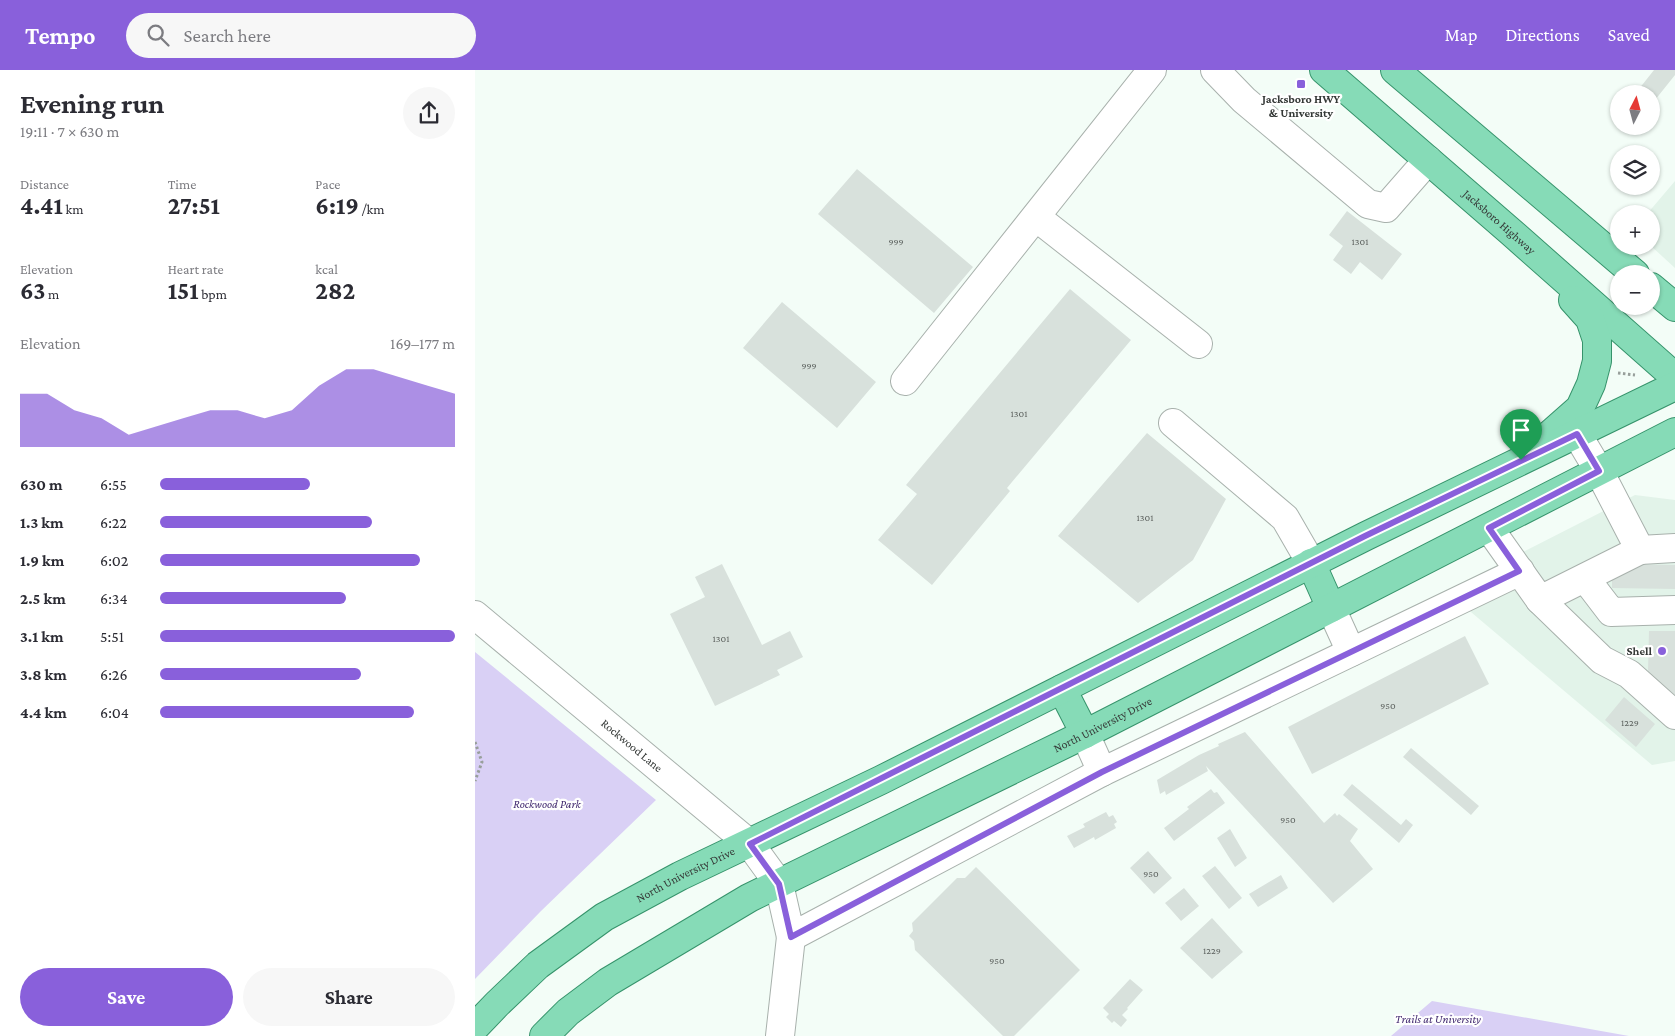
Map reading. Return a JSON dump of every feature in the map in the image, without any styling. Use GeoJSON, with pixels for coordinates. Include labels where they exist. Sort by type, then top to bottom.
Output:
{"type":"FeatureCollection","features":[{"type":"Feature","properties":{"kind":"main road","name":"Jacksboro Highway"},"geometry":{"type":"LineString","coordinates":[[1324,70],[1675,377]]}},
{"type":"Feature","properties":{"kind":"main road"},"geometry":{"type":"LineString","coordinates":[[1395,70],[1624,265]]}},
{"type":"Feature","properties":{"kind":"main road"},"geometry":{"type":"LineString","coordinates":[[1511,232],[1590,319],[1597,340],[1597,361],[1591,384],[1580,408],[1521,460]]}},
{"type":"Feature","properties":{"kind":"main road"},"geometry":{"type":"LineString","coordinates":[[1660,294],[1675,307]]}},
{"type":"Feature","properties":{"kind":"main road","name":"North University Drive"},"geometry":{"type":"LineString","coordinates":[[475,1027],[538,965],[604,917],[680,876],[750,844],[1311,563],[1675,386]]}},
{"type":"Feature","properties":{"kind":"main road","name":"North University Drive"},"geometry":{"type":"LineString","coordinates":[[544,1036],[568,1012],[607,982],[749,898],[1085,734],[1675,432]]}},
{"type":"Feature","properties":{"kind":"main road"},"geometry":{"type":"LineString","coordinates":[[1311,563],[1331,608]]}},
{"type":"Feature","properties":{"kind":"main road"},"geometry":{"type":"LineString","coordinates":[[1062,689],[1085,734]]}},
{"type":"Feature","properties":{"kind":"street"},"geometry":{"type":"LineString","coordinates":[[905,381],[1152,70]]}},
{"type":"Feature","properties":{"kind":"street"},"geometry":{"type":"LineString","coordinates":[[1215,70],[1245,100],[1368,204],[1387,208],[1428,160]]}},
{"type":"Feature","properties":{"kind":"street"},"geometry":{"type":"LineString","coordinates":[[1036,217],[1198,344]]}},
{"type":"Feature","properties":{"kind":"street"},"geometry":{"type":"LineString","coordinates":[[1173,423],[1285,518],[1311,563]]}},
{"type":"Feature","properties":{"kind":"street"},"geometry":{"type":"LineString","coordinates":[[1577,434],[1599,471],[1640,550]]}},
{"type":"Feature","properties":{"kind":"street"},"geometry":{"type":"LineString","coordinates":[[1489,528],[1540,600],[1602,660],[1629,674],[1675,715]]}},
{"type":"Feature","properties":{"kind":"street"},"geometry":{"type":"LineString","coordinates":[[1540,600],[1640,550],[1675,548]]}},
{"type":"Feature","properties":{"kind":"street"},"geometry":{"type":"LineString","coordinates":[[791,937],[1102,772],[1519,571]]}},
{"type":"Feature","properties":{"kind":"street"},"geometry":{"type":"LineString","coordinates":[[1585,578],[1611,612],[1675,610]]}},
{"type":"Feature","properties":{"kind":"street"},"geometry":{"type":"LineString","coordinates":[[1331,608],[1351,652]]}},
{"type":"Feature","properties":{"kind":"street","name":"Rockwood Lane"},"geometry":{"type":"LineString","coordinates":[[475,615],[750,844],[779,884]]}},
{"type":"Feature","properties":{"kind":"street"},"geometry":{"type":"LineString","coordinates":[[1085,734],[1102,772]]}},
{"type":"Feature","properties":{"kind":"street"},"geometry":{"type":"LineString","coordinates":[[779,884],[791,937],[780,1036]]}},
{"type":"Feature","properties":{"kind":"path"},"geometry":{"type":"LineString","coordinates":[[475,742],[482,762],[475,781]]}},
{"type":"Feature","properties":{"kind":"shaded area"},"geometry":{"type":"Polygon","coordinates":[[[1675,181],[1675,268],[1660,254],[1660,205],[1655,205],[1675,181]]]}},
{"type":"Feature","properties":{"kind":"shaded area"},"geometry":{"type":"Polygon","coordinates":[[[1635,495],[1675,500],[1675,761],[1652,765],[1446,591],[1635,495]]]}},
{"type":"Feature","properties":{"kind":"green space","name":"Rockwood Park"},"geometry":{"type":"Polygon","coordinates":[[[475,652],[656,800],[541,911],[475,979],[475,652]]]}},
{"type":"Feature","properties":{"kind":"green space","name":"Trails at University"},"geometry":{"type":"Polygon","coordinates":[[[1432,1001],[1629,1036],[1391,1036],[1432,1001]]]}},
{"type":"Feature","properties":{"kind":"building"},"geometry":{"type":"Polygon","coordinates":[[[1654,70],[1675,70],[1675,75],[1660,94],[1660,85],[1642,85],[1654,70]]]}},
{"type":"Feature","properties":{"kind":"building"},"geometry":{"type":"Polygon","coordinates":[[[857,169],[973,267],[934,313],[818,214],[857,169]]]}},
{"type":"Feature","properties":{"kind":"building"},"geometry":{"type":"Polygon","coordinates":[[[1347,211],[1402,254],[1382,280],[1360,262],[1351,274],[1333,260],[1343,246],[1329,235],[1347,211]]]}},
{"type":"Feature","properties":{"kind":"building"},"geometry":{"type":"Polygon","coordinates":[[[1070,289],[1131,340],[1007,488],[1010,491],[932,585],[878,540],[917,494],[906,485],[1070,289]]]}},
{"type":"Feature","properties":{"kind":"building"},"geometry":{"type":"Polygon","coordinates":[[[782,302],[876,382],[837,428],[743,348],[782,302]]]}},
{"type":"Feature","properties":{"kind":"building"},"geometry":{"type":"Polygon","coordinates":[[[1147,433],[1226,499],[1193,560],[1138,603],[1058,536],[1147,433]]]}},
{"type":"Feature","properties":{"kind":"building"},"geometry":{"type":"Polygon","coordinates":[[[722,564],[762,645],[790,631],[803,657],[777,670],[780,675],[715,706],[670,614],[705,597],[695,577],[722,564]]]}},
{"type":"Feature","properties":{"kind":"building"},"geometry":{"type":"Polygon","coordinates":[[[1612,564],[1675,565],[1675,589],[1612,588],[1612,564]]]}},
{"type":"Feature","properties":{"kind":"building","name":"Shell"},"geometry":{"type":"Polygon","coordinates":[[[1649,631],[1675,631],[1675,698],[1648,671],[1649,631]]]}},
{"type":"Feature","properties":{"kind":"building"},"geometry":{"type":"Polygon","coordinates":[[[1465,636],[1489,684],[1312,774],[1288,727],[1465,636]]]}},
{"type":"Feature","properties":{"kind":"building"},"geometry":{"type":"Polygon","coordinates":[[[1624,697],[1655,724],[1636,747],[1605,720],[1624,697]]]}},
{"type":"Feature","properties":{"kind":"building"},"geometry":{"type":"Polygon","coordinates":[[[1245,732],[1324,823],[1335,813],[1358,829],[1350,841],[1373,869],[1333,903],[1206,766],[1208,771],[1166,795],[1165,791],[1160,794],[1157,780],[1199,755],[1219,746],[1218,744],[1245,732]]]}},
{"type":"Feature","properties":{"kind":"building"},"geometry":{"type":"Polygon","coordinates":[[[1411,748],[1479,806],[1471,815],[1403,757],[1411,748]]]}},
{"type":"Feature","properties":{"kind":"building"},"geometry":{"type":"Polygon","coordinates":[[[1352,784],[1401,825],[1406,819],[1413,825],[1399,843],[1343,795],[1352,784]]]}},
{"type":"Feature","properties":{"kind":"building"},"geometry":{"type":"Polygon","coordinates":[[[1211,789],[1214,793],[1217,792],[1225,803],[1174,841],[1164,828],[1211,789]]]}},
{"type":"Feature","properties":{"kind":"building"},"geometry":{"type":"Polygon","coordinates":[[[1106,812],[1109,817],[1113,815],[1117,822],[1114,824],[1116,828],[1095,840],[1094,837],[1074,848],[1067,836],[1085,827],[1083,824],[1106,812]]]}},
{"type":"Feature","properties":{"kind":"building"},"geometry":{"type":"Polygon","coordinates":[[[1230,829],[1247,858],[1235,867],[1217,838],[1230,829]]]}},
{"type":"Feature","properties":{"kind":"building"},"geometry":{"type":"Polygon","coordinates":[[[1148,851],[1172,878],[1154,894],[1130,868],[1148,851]]]}},
{"type":"Feature","properties":{"kind":"building"},"geometry":{"type":"Polygon","coordinates":[[[1215,866],[1242,898],[1229,909],[1202,876],[1215,866]]]}},
{"type":"Feature","properties":{"kind":"building"},"geometry":{"type":"Polygon","coordinates":[[[976,867],[1080,970],[1014,1036],[1003,1036],[915,950],[914,941],[909,936],[913,931],[912,923],[957,878],[965,878],[976,867]]]}},
{"type":"Feature","properties":{"kind":"building"},"geometry":{"type":"Polygon","coordinates":[[[1281,875],[1288,888],[1258,907],[1249,894],[1281,875]]]}},
{"type":"Feature","properties":{"kind":"building"},"geometry":{"type":"Polygon","coordinates":[[[1184,888],[1199,906],[1181,921],[1165,903],[1184,888]]]}},
{"type":"Feature","properties":{"kind":"building"},"geometry":{"type":"Polygon","coordinates":[[[1212,918],[1243,952],[1212,979],[1180,948],[1212,918]]]}},
{"type":"Feature","properties":{"kind":"building"},"geometry":{"type":"Polygon","coordinates":[[[1130,979],[1143,990],[1122,1015],[1127,1020],[1121,1027],[1114,1021],[1112,1023],[1106,1017],[1109,1014],[1103,1008],[1130,979]]]}},
{"type":"Feature","properties":{"kind":"place","name":"Jacksboro HWY & University"},"geometry":{"type":"Point","coordinates":[1301,84]}},
{"type":"Feature","properties":{"kind":"place","name":"Shell"},"geometry":{"type":"Point","coordinates":[1662,651]}},
{"type":"Feature","properties":{"kind":"route"},"geometry":{"type":"LineString","coordinates":[[1577,434],[1599,471],[1489,528],[1519,571],[1102,772],[791,937],[779,884],[750,844],[1365,536],[1521,460],[1577,434]]}}]}
